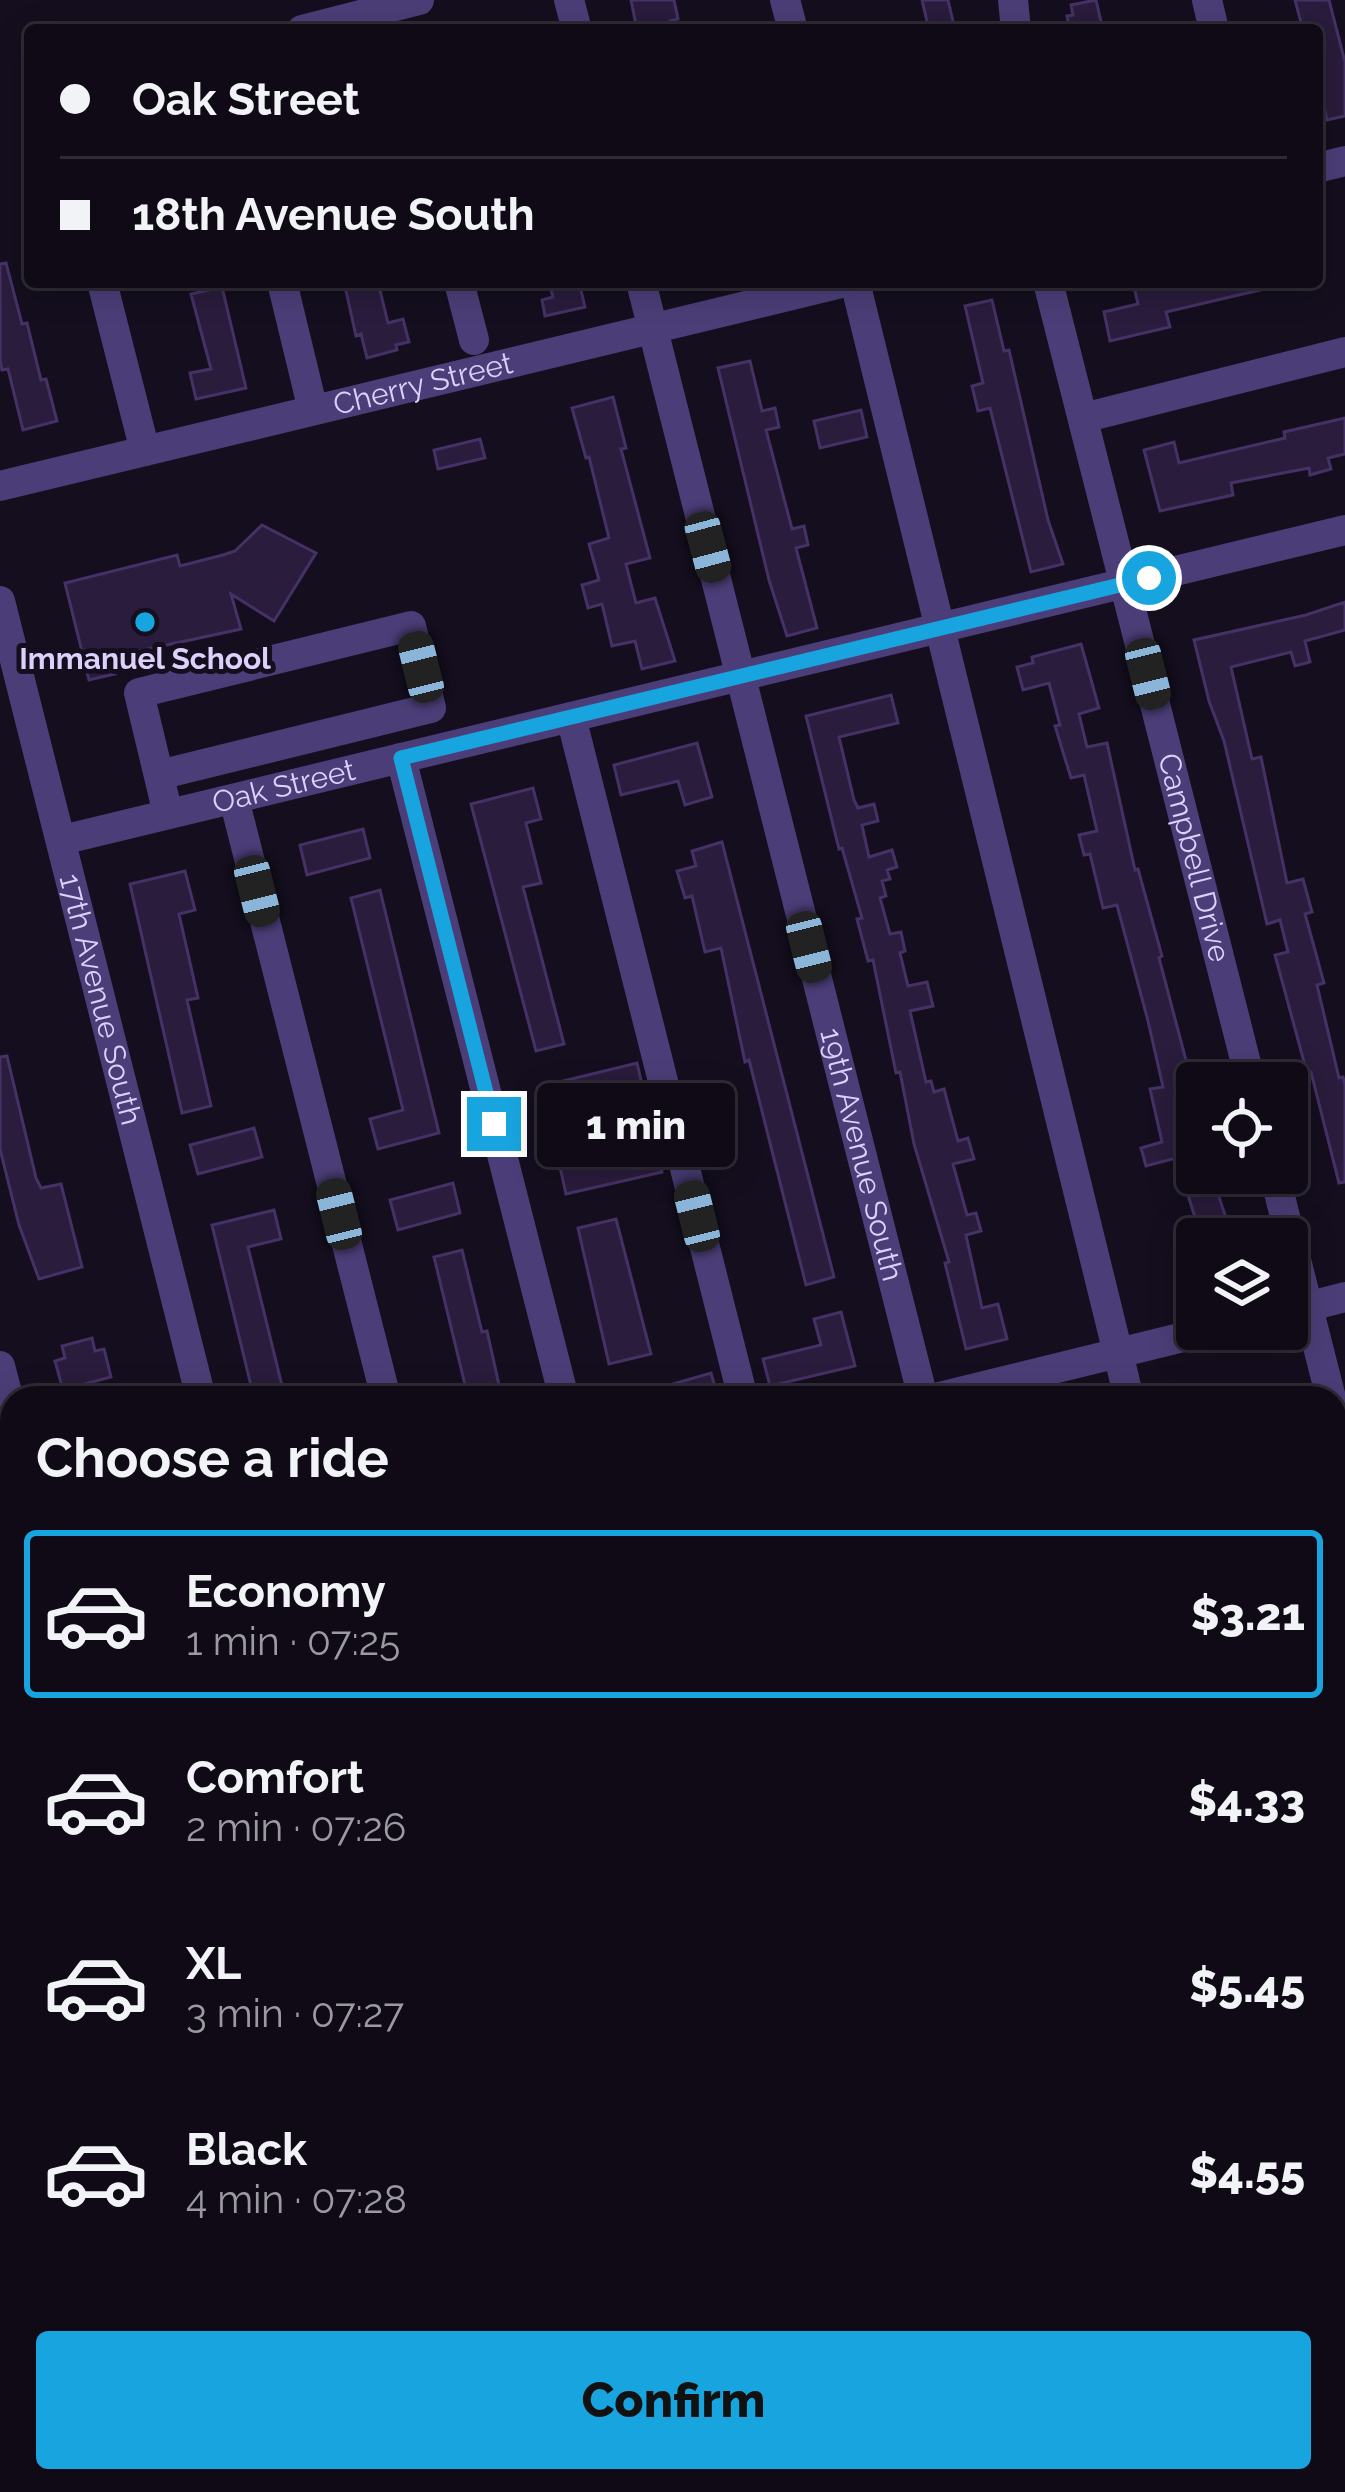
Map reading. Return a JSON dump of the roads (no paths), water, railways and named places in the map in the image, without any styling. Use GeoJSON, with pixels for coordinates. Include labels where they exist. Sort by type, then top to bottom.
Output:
{"type":"FeatureCollection","features":[{"type":"Feature","properties":{"kind":"street"},"geometry":{"type":"LineString","coordinates":[[335,24],[402,12]]}},
{"type":"Feature","properties":{"kind":"street"},"geometry":{"type":"LineString","coordinates":[[104,288],[145,451]]}},
{"type":"Feature","properties":{"kind":"street"},"geometry":{"type":"LineString","coordinates":[[284,288],[314,410]]}},
{"type":"Feature","properties":{"kind":"street"},"geometry":{"type":"LineString","coordinates":[[461,288],[474,340]]}},
{"type":"Feature","properties":{"kind":"street","name":"19th Avenue South"},"geometry":{"type":"LineString","coordinates":[[643,288],[920,1386]]}},
{"type":"Feature","properties":{"kind":"street","name":"Cherry Street"},"geometry":{"type":"LineString","coordinates":[[0,486],[825,288]]}},
{"type":"Feature","properties":{"kind":"street"},"geometry":{"type":"LineString","coordinates":[[852,288],[1126,1386]]}},
{"type":"Feature","properties":{"kind":"street","name":"Campbell Drive"},"geometry":{"type":"LineString","coordinates":[[1050,288],[1246,1062]]}},
{"type":"Feature","properties":{"kind":"street"},"geometry":{"type":"LineString","coordinates":[[1083,418],[1345,352]]}},
{"type":"Feature","properties":{"kind":"street","name":"Oak Street"},"geometry":{"type":"LineString","coordinates":[[62,840],[1345,530]]}},
{"type":"Feature","properties":{"kind":"street","name":"17th Avenue South"},"geometry":{"type":"LineString","coordinates":[[0,601],[198,1386]]}},
{"type":"Feature","properties":{"kind":"street"},"geometry":{"type":"LineString","coordinates":[[159,775],[431,708],[411,626],[139,693],[168,814]]}},
{"type":"Feature","properties":{"kind":"street"},"geometry":{"type":"LineString","coordinates":[[572,717],[739,1386]]}},
{"type":"Feature","properties":{"kind":"street"},"geometry":{"type":"LineString","coordinates":[[314,737],[324,777]]}},
{"type":"Feature","properties":{"kind":"street"},"geometry":{"type":"LineString","coordinates":[[401,758],[561,1386]]}},
{"type":"Feature","properties":{"kind":"street"},"geometry":{"type":"LineString","coordinates":[[234,799],[383,1386]]}},
{"type":"Feature","properties":{"kind":"street"},"geometry":{"type":"LineString","coordinates":[[1308,1306],[1345,1298]]}},
{"type":"Feature","properties":{"kind":"street"},"geometry":{"type":"LineString","coordinates":[[1308,1338],[1326,1386]]}},
{"type":"Feature","properties":{"kind":"street"},"geometry":{"type":"LineString","coordinates":[[984,1386],[1176,1339]]}},
{"type":"Feature","properties":{"kind":"place","name":"Immanuel School"},"geometry":{"type":"Point","coordinates":[145,622]}}]}
